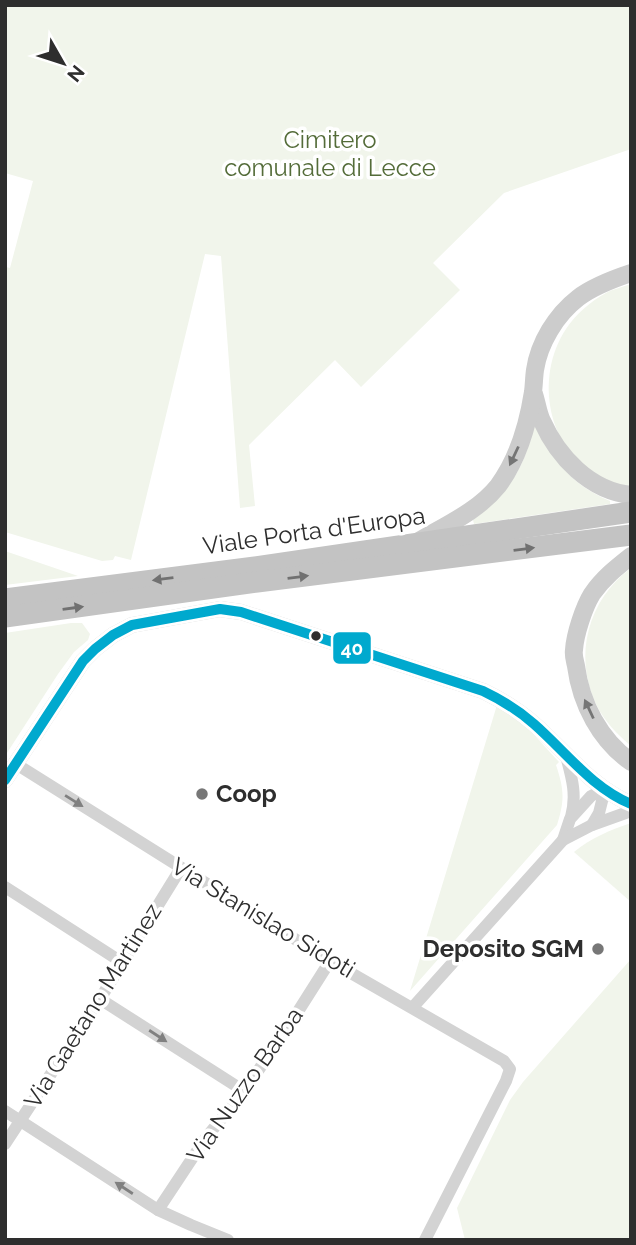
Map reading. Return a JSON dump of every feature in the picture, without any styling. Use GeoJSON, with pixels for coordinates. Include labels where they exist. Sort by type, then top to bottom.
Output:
{"type":"FeatureCollection","features":[{"type":"Feature","properties":{"kind":"highway","name":"Viale Porta d'Europa"},"geometry":{"type":"LineString","coordinates":[[5,599],[255,567],[631,512]]}},
{"type":"Feature","properties":{"kind":"highway","name":"Viale Porta d'Europa"},"geometry":{"type":"LineString","coordinates":[[5,617],[631,535]]}},
{"type":"Feature","properties":{"kind":"main road"},"geometry":{"type":"LineString","coordinates":[[416,542],[474,508],[497,487],[509,468],[524,432],[534,391],[535,368],[542,345],[556,319],[579,297],[631,273]]}},
{"type":"Feature","properties":{"kind":"main road"},"geometry":{"type":"LineString","coordinates":[[534,391],[542,421],[572,467],[590,481],[617,494],[631,495]]}},
{"type":"Feature","properties":{"kind":"main road"},"geometry":{"type":"LineString","coordinates":[[631,556],[608,574],[592,595],[580,621],[574,650],[578,679],[587,707],[600,731],[619,753],[631,762]]}},
{"type":"Feature","properties":{"kind":"street"},"geometry":{"type":"LineString","coordinates":[[5,780],[83,661],[95,649],[131,625],[220,609],[241,612],[483,691],[505,701],[534,724],[582,772],[631,804]]}},
{"type":"Feature","properties":{"kind":"street"},"geometry":{"type":"LineString","coordinates":[[563,840],[575,804],[574,784],[566,756]]}},
{"type":"Feature","properties":{"kind":"street","name":"Via Stanislao Sidoti"},"geometry":{"type":"LineString","coordinates":[[16,765],[330,961],[504,1061],[509,1069],[506,1081],[425,1240]]}},
{"type":"Feature","properties":{"kind":"street"},"geometry":{"type":"LineString","coordinates":[[570,819],[592,796],[605,789]]}},
{"type":"Feature","properties":{"kind":"street"},"geometry":{"type":"LineString","coordinates":[[592,825],[599,813],[605,789]]}},
{"type":"Feature","properties":{"kind":"street"},"geometry":{"type":"LineString","coordinates":[[413,1007],[563,840],[592,825],[631,811]]}},
{"type":"Feature","properties":{"kind":"street","name":"Via Gaetano Martinez"},"geometry":{"type":"LineString","coordinates":[[5,1144],[100,999],[181,868]]}},
{"type":"Feature","properties":{"kind":"street"},"geometry":{"type":"LineString","coordinates":[[5,887],[122,963]]}},
{"type":"Feature","properties":{"kind":"street","name":"Via Nuzzo Barba"},"geometry":{"type":"LineString","coordinates":[[158,1209],[205,1139],[244,1091],[285,1032],[330,961]]}},
{"type":"Feature","properties":{"kind":"street"},"geometry":{"type":"LineString","coordinates":[[100,999],[244,1091]]}},
{"type":"Feature","properties":{"kind":"street"},"geometry":{"type":"LineString","coordinates":[[5,1111],[158,1209],[229,1240]]}},
{"type":"Feature","properties":{"kind":"green space","name":"Cimitero comunale di Lecce"},"geometry":{"type":"Polygon","coordinates":[[[5,5],[631,5],[631,149],[504,193],[433,263],[460,290],[361,387],[335,360],[249,445],[255,506],[240,508],[221,256],[205,254],[131,560],[115,556],[113,560],[102,561],[5,532],[5,272],[6,267],[10,268],[33,181],[5,173],[5,5]]]}},
{"type":"Feature","properties":{"kind":"green space"},"geometry":{"type":"Polygon","coordinates":[[[631,284],[631,490],[601,478],[583,466],[568,450],[551,411],[549,390],[550,369],[556,348],[566,329],[600,296],[631,284]]]}},
{"type":"Feature","properties":{"kind":"green space"},"geometry":{"type":"Polygon","coordinates":[[[535,423],[565,470],[583,486],[610,501],[610,504],[474,524],[473,520],[497,499],[514,478],[526,453],[535,423]]]}},
{"type":"Feature","properties":{"kind":"green space"},"geometry":{"type":"Polygon","coordinates":[[[5,551],[78,576],[5,585],[5,551]]]}},
{"type":"Feature","properties":{"kind":"green space"},"geometry":{"type":"Polygon","coordinates":[[[631,568],[631,746],[611,727],[596,704],[589,685],[586,648],[595,612],[604,596],[631,568]]]}},
{"type":"Feature","properties":{"kind":"green space"},"geometry":{"type":"Polygon","coordinates":[[[82,623],[90,634],[88,640],[74,652],[58,674],[5,756],[5,633],[82,623]]]}},
{"type":"Feature","properties":{"kind":"green space"},"geometry":{"type":"Polygon","coordinates":[[[497,705],[525,725],[559,762],[556,765],[562,788],[562,801],[557,825],[410,991],[497,705]]]}},
{"type":"Feature","properties":{"kind":"green space"},"geometry":{"type":"Polygon","coordinates":[[[631,823],[631,902],[574,852],[601,835],[631,823]]]}},
{"type":"Feature","properties":{"kind":"green space"},"geometry":{"type":"Polygon","coordinates":[[[631,959],[631,1240],[465,1240],[457,1208],[510,1100],[631,959]]]}},
{"type":"Feature","properties":{"kind":"transit line","name":"40"},"geometry":{"type":"LineString","coordinates":[[5,780],[83,661],[95,649],[132,625],[220,609],[241,612],[483,691],[522,714],[591,779],[631,804]]}},
{"type":"Feature","properties":{"kind":"place","name":"Coop"},"geometry":{"type":"Point","coordinates":[202,794]}},
{"type":"Feature","properties":{"kind":"place","name":"Deposito SGM"},"geometry":{"type":"Point","coordinates":[598,949]}}]}
